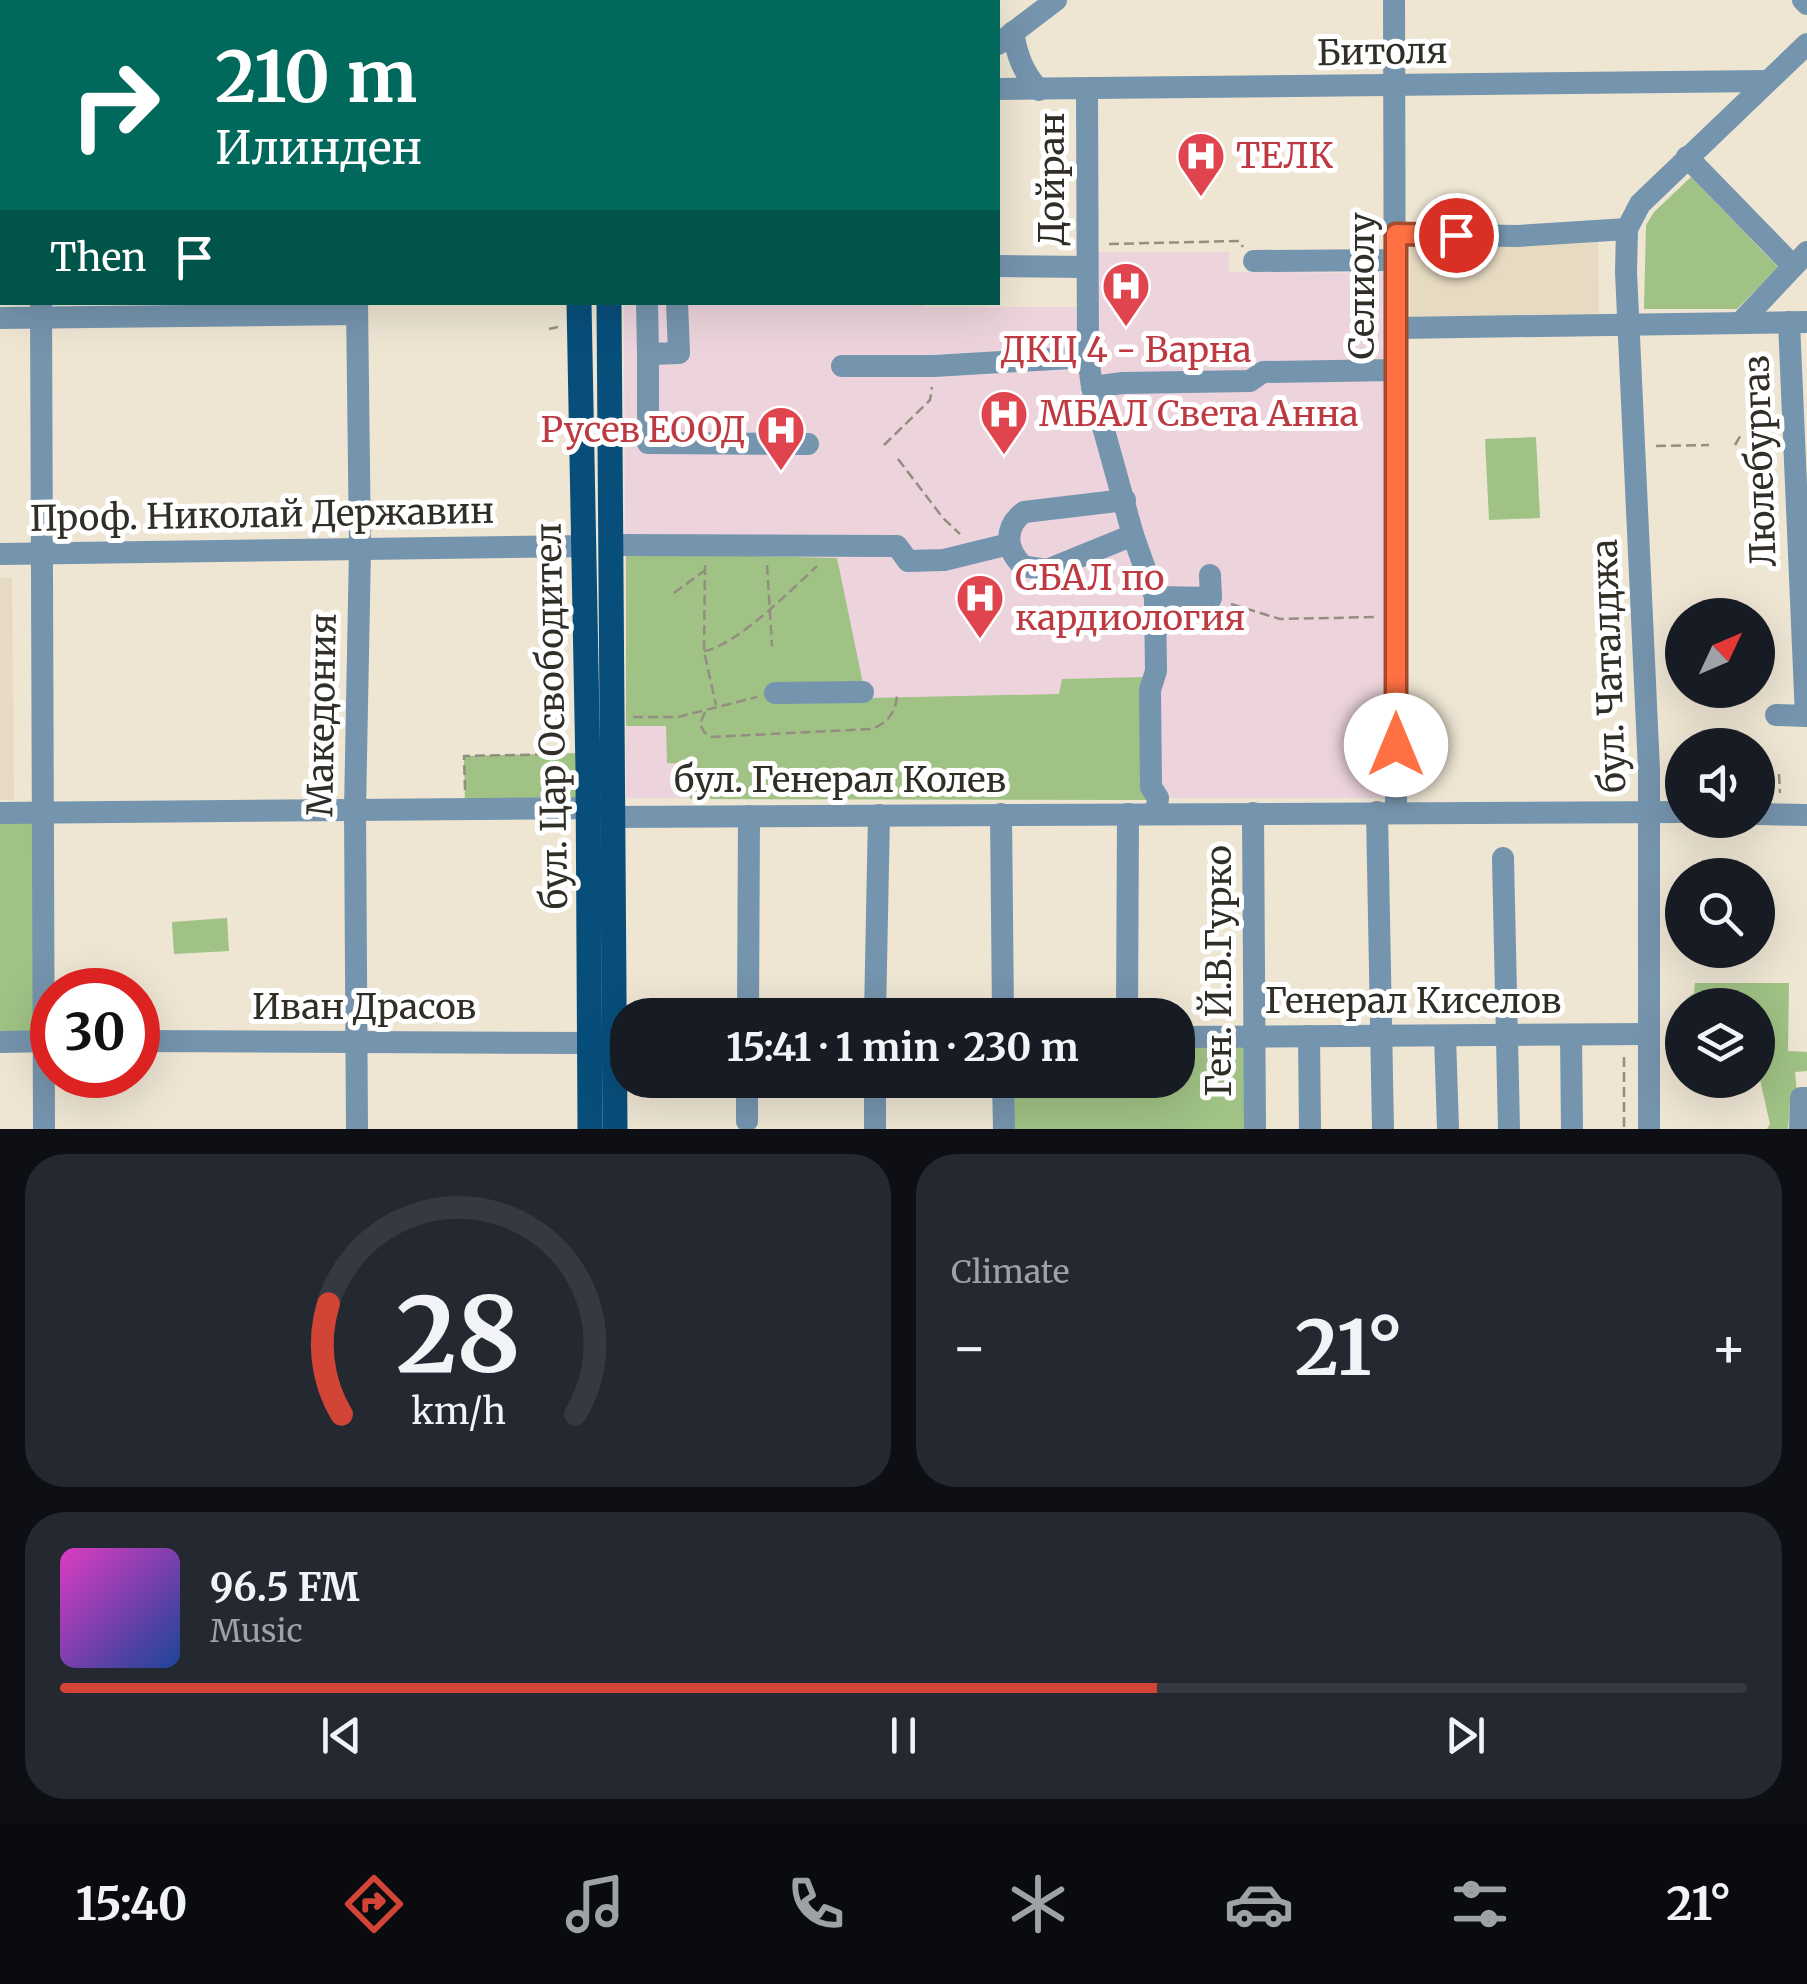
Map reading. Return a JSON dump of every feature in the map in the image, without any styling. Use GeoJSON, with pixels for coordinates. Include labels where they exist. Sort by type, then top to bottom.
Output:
{"type":"FeatureCollection","features":[{"type":"Feature","properties":{"kind":"main road","name":"бул. Цар Освободител"},"geometry":{"type":"LineString","coordinates":[[580,305],[611,718],[600,812]]}},
{"type":"Feature","properties":{"kind":"main road","name":"бул. Цар Освободител"},"geometry":{"type":"LineString","coordinates":[[609,305],[588,753],[600,812],[610,1019]]}},
{"type":"Feature","properties":{"kind":"main road","name":"бул. Цар Освободител"},"geometry":{"type":"LineString","coordinates":[[590,1129],[610,1044]]}},
{"type":"Feature","properties":{"kind":"main road","name":"бул. Цар Освободител"},"geometry":{"type":"LineString","coordinates":[[614,1098],[615,1129]]}},
{"type":"Feature","properties":{"kind":"street"},"geometry":{"type":"LineString","coordinates":[[1039,90],[1005,38],[1056,0]]}},
{"type":"Feature","properties":{"kind":"street","name":"Селиолу"},"geometry":{"type":"LineString","coordinates":[[1383,1129],[1380,1036],[1397,617],[1394,0]]}},
{"type":"Feature","properties":{"kind":"street","name":"бул. Чаталджа"},"geometry":{"type":"LineString","coordinates":[[1649,1129],[1648,811],[1627,229],[1640,204],[1807,44]]}},
{"type":"Feature","properties":{"kind":"street","name":"Битоля"},"geometry":{"type":"LineString","coordinates":[[1000,90],[1767,81]]}},
{"type":"Feature","properties":{"kind":"street"},"geometry":{"type":"LineString","coordinates":[[1732,82],[1742,91],[1742,106]]}},
{"type":"Feature","properties":{"kind":"street","name":"Дойран"},"geometry":{"type":"LineString","coordinates":[[1086,90],[1088,357],[1092,387],[1133,535],[1162,597],[1156,671],[1150,690],[1151,787],[1157,806]]}},
{"type":"Feature","properties":{"kind":"street"},"geometry":{"type":"LineString","coordinates":[[1687,158],[1800,259],[1740,322]]}},
{"type":"Feature","properties":{"kind":"street"},"geometry":{"type":"LineString","coordinates":[[1396,234],[1517,236],[1627,229]]}},
{"type":"Feature","properties":{"kind":"street"},"geometry":{"type":"LineString","coordinates":[[1000,266],[1087,256]]}},
{"type":"Feature","properties":{"kind":"street"},"geometry":{"type":"LineString","coordinates":[[1254,261],[1396,260]]}},
{"type":"Feature","properties":{"kind":"street"},"geometry":{"type":"LineString","coordinates":[[647,305],[648,442],[808,444]]}},
{"type":"Feature","properties":{"kind":"street"},"geometry":{"type":"LineString","coordinates":[[648,354],[678,354],[678,305]]}},
{"type":"Feature","properties":{"kind":"street"},"geometry":{"type":"LineString","coordinates":[[0,318],[41,310],[357,308]]}},
{"type":"Feature","properties":{"kind":"street","name":"Македония"},"geometry":{"type":"LineString","coordinates":[[357,308],[358,1129]]}},
{"type":"Feature","properties":{"kind":"street"},"geometry":{"type":"LineString","coordinates":[[41,310],[46,968]]}},
{"type":"Feature","properties":{"kind":"street"},"geometry":{"type":"LineString","coordinates":[[1397,328],[1798,322]]}},
{"type":"Feature","properties":{"kind":"street","name":"Люлебургаз"},"geometry":{"type":"LineString","coordinates":[[1798,322],[1806,716]]}},
{"type":"Feature","properties":{"kind":"street"},"geometry":{"type":"LineString","coordinates":[[842,366],[934,366],[1088,357]]}},
{"type":"Feature","properties":{"kind":"street"},"geometry":{"type":"LineString","coordinates":[[1092,387],[1250,380],[1263,372],[1397,370]]}},
{"type":"Feature","properties":{"kind":"street"},"geometry":{"type":"LineString","coordinates":[[1126,500],[1024,512],[1012,524],[1003,546],[1023,566],[1039,570],[1133,535]]}},
{"type":"Feature","properties":{"kind":"street","name":"Проф. Николай Державин"},"geometry":{"type":"LineString","coordinates":[[0,554],[706,543],[897,546],[908,561],[944,560],[1003,546]]}},
{"type":"Feature","properties":{"kind":"street"},"geometry":{"type":"LineString","coordinates":[[1162,597],[1211,586]]}},
{"type":"Feature","properties":{"kind":"street"},"geometry":{"type":"LineString","coordinates":[[775,693],[863,692]]}},
{"type":"Feature","properties":{"kind":"street"},"geometry":{"type":"LineString","coordinates":[[1776,716],[1806,716]]}},
{"type":"Feature","properties":{"kind":"street","name":"бул. Генерал Колев"},"geometry":{"type":"LineString","coordinates":[[0,813],[465,809],[749,816],[1128,814],[1157,806],[1254,813],[1665,812]]}},
{"type":"Feature","properties":{"kind":"street","name":"Ген. Й.В.Гурко"},"geometry":{"type":"LineString","coordinates":[[1254,813],[1255,1129]]}},
{"type":"Feature","properties":{"kind":"street"},"geometry":{"type":"LineString","coordinates":[[1001,814],[1003,998]]}},
{"type":"Feature","properties":{"kind":"street"},"geometry":{"type":"LineString","coordinates":[[1127,998],[1128,814]]}},
{"type":"Feature","properties":{"kind":"street"},"geometry":{"type":"LineString","coordinates":[[1775,814],[1807,815]]}},
{"type":"Feature","properties":{"kind":"street"},"geometry":{"type":"LineString","coordinates":[[875,998],[879,815]]}},
{"type":"Feature","properties":{"kind":"street"},"geometry":{"type":"LineString","coordinates":[[748,998],[749,816]]}},
{"type":"Feature","properties":{"kind":"street"},"geometry":{"type":"LineString","coordinates":[[1503,858],[1509,1129]]}},
{"type":"Feature","properties":{"kind":"street","name":"Генерал Киселов"},"geometry":{"type":"LineString","coordinates":[[1195,1037],[1649,1034]]}},
{"type":"Feature","properties":{"kind":"street"},"geometry":{"type":"LineString","coordinates":[[1309,1036],[1310,1129]]}},
{"type":"Feature","properties":{"kind":"street"},"geometry":{"type":"LineString","coordinates":[[1445,1036],[1448,1129]]}},
{"type":"Feature","properties":{"kind":"street"},"geometry":{"type":"LineString","coordinates":[[1571,1036],[1572,1129]]}},
{"type":"Feature","properties":{"kind":"street","name":"Иван Драсов"},"geometry":{"type":"LineString","coordinates":[[160,1042],[610,1040]]}},
{"type":"Feature","properties":{"kind":"street"},"geometry":{"type":"LineString","coordinates":[[0,1042],[30,1041]]}},
{"type":"Feature","properties":{"kind":"street"},"geometry":{"type":"LineString","coordinates":[[44,1129],[45,1098]]}},
{"type":"Feature","properties":{"kind":"street"},"geometry":{"type":"LineString","coordinates":[[747,1098],[747,1121]]}},
{"type":"Feature","properties":{"kind":"street"},"geometry":{"type":"LineString","coordinates":[[875,1098],[875,1129]]}},
{"type":"Feature","properties":{"kind":"street"},"geometry":{"type":"LineString","coordinates":[[1004,1098],[1004,1129]]}},
{"type":"Feature","properties":{"kind":"street"},"geometry":{"type":"LineString","coordinates":[[1800,1129],[1804,1098]]}},
{"type":"Feature","properties":{"kind":"path"},"geometry":{"type":"LineString","coordinates":[[1087,256],[1239,242],[1254,261]]}},
{"type":"Feature","properties":{"kind":"path"},"geometry":{"type":"LineString","coordinates":[[884,445],[930,400],[934,366]]}},
{"type":"Feature","properties":{"kind":"path"},"geometry":{"type":"LineString","coordinates":[[1735,445],[1742,433]]}},
{"type":"Feature","properties":{"kind":"path"},"geometry":{"type":"LineString","coordinates":[[1636,446],[1709,445]]}},
{"type":"Feature","properties":{"kind":"path"},"geometry":{"type":"LineString","coordinates":[[898,459],[954,530],[970,540],[1003,546]]}},
{"type":"Feature","properties":{"kind":"path"},"geometry":{"type":"LineString","coordinates":[[706,543],[704,651],[716,707]]}},
{"type":"Feature","properties":{"kind":"path"},"geometry":{"type":"LineString","coordinates":[[766,544],[772,646]]}},
{"type":"Feature","properties":{"kind":"path"},"geometry":{"type":"LineString","coordinates":[[704,651],[716,649],[770,609],[840,545]]}},
{"type":"Feature","properties":{"kind":"path"},"geometry":{"type":"LineString","coordinates":[[674,593],[705,570]]}},
{"type":"Feature","properties":{"kind":"path"},"geometry":{"type":"LineString","coordinates":[[1211,586],[1280,619],[1397,617]]}},
{"type":"Feature","properties":{"kind":"path"},"geometry":{"type":"LineString","coordinates":[[705,712],[700,720],[701,729],[712,736],[872,729],[889,719],[898,692]]}},
{"type":"Feature","properties":{"kind":"path"},"geometry":{"type":"LineString","coordinates":[[611,718],[678,717],[775,693]]}},
{"type":"Feature","properties":{"kind":"path"},"geometry":{"type":"LineString","coordinates":[[465,809],[464,756],[588,753]]}},
{"type":"Feature","properties":{"kind":"path"},"geometry":{"type":"LineString","coordinates":[[455,773],[464,772]]}},
{"type":"Feature","properties":{"kind":"path"},"geometry":{"type":"LineString","coordinates":[[1624,1035],[1624,1129]]}},
{"type":"Feature","properties":{"kind":"shaded area"},"geometry":{"type":"Polygon","coordinates":[[[1598,242],[1599,317],[1410,318],[1410,244],[1598,242]]]}},
{"type":"Feature","properties":{"kind":"shaded area","name":"МБАЛ Света Анна"},"geometry":{"type":"Polygon","coordinates":[[[1093,252],[1229,252],[1229,272],[1383,273],[1383,798],[626,798],[624,305],[1093,307],[1093,252]]]}},
{"type":"Feature","properties":{"kind":"shaded area"},"geometry":{"type":"Polygon","coordinates":[[[0,578],[12,578],[14,800],[0,800],[0,578]]]}},
{"type":"Feature","properties":{"kind":"green space"},"geometry":{"type":"Polygon","coordinates":[[[1691,177],[1778,267],[1737,309],[1644,309],[1646,225],[1654,212],[1691,177]]]}},
{"type":"Feature","properties":{"kind":"green space"},"geometry":{"type":"Polygon","coordinates":[[[1536,437],[1540,518],[1489,520],[1485,439],[1536,437]]]}},
{"type":"Feature","properties":{"kind":"green space"},"geometry":{"type":"Polygon","coordinates":[[[626,553],[837,558],[866,698],[1059,694],[1062,679],[1145,677],[1146,800],[690,799],[690,764],[667,763],[666,726],[626,726],[626,553]]]}},
{"type":"Feature","properties":{"kind":"green space"},"geometry":{"type":"Polygon","coordinates":[[[580,753],[580,802],[465,803],[464,756],[580,753]]]}},
{"type":"Feature","properties":{"kind":"green space"},"geometry":{"type":"Polygon","coordinates":[[[0,821],[37,821],[37,968],[30,968],[30,1035],[0,1035],[0,821]]]}},
{"type":"Feature","properties":{"kind":"green space"},"geometry":{"type":"Polygon","coordinates":[[[227,918],[229,951],[174,954],[172,922],[227,918]]]}},
{"type":"Feature","properties":{"kind":"green space"},"geometry":{"type":"Polygon","coordinates":[[[1695,983],[1789,983],[1788,1051],[1807,1052],[1807,1071],[1795,1072],[1797,1092],[1790,1100],[1788,1129],[1767,1129],[1770,1124],[1764,1098],[1775,1098],[1775,988],[1694,988],[1695,983]]]}},
{"type":"Feature","properties":{"kind":"green space"},"geometry":{"type":"Polygon","coordinates":[[[1195,1045],[1246,1046],[1247,1129],[1012,1129],[1012,1098],[1195,1098],[1195,1045]]]}},
{"type":"Feature","properties":{"kind":"place","name":"ТЕЛК"},"geometry":{"type":"Point","coordinates":[1201,198]}},
{"type":"Feature","properties":{"kind":"place","name":"ДКЦ 4 - Варна"},"geometry":{"type":"Point","coordinates":[1126,328]}},
{"type":"Feature","properties":{"kind":"place","name":"МБАЛ Света Анна"},"geometry":{"type":"Point","coordinates":[1004,456]}},
{"type":"Feature","properties":{"kind":"place","name":"Русев ЕООД"},"geometry":{"type":"Point","coordinates":[781,472]}},
{"type":"Feature","properties":{"kind":"place","name":"СБАЛ по кардиология"},"geometry":{"type":"Point","coordinates":[980,640]}},
{"type":"Feature","properties":{"kind":"route"},"geometry":{"type":"LineString","coordinates":[[1396,745],[1396,234],[1456,235]]}}]}
